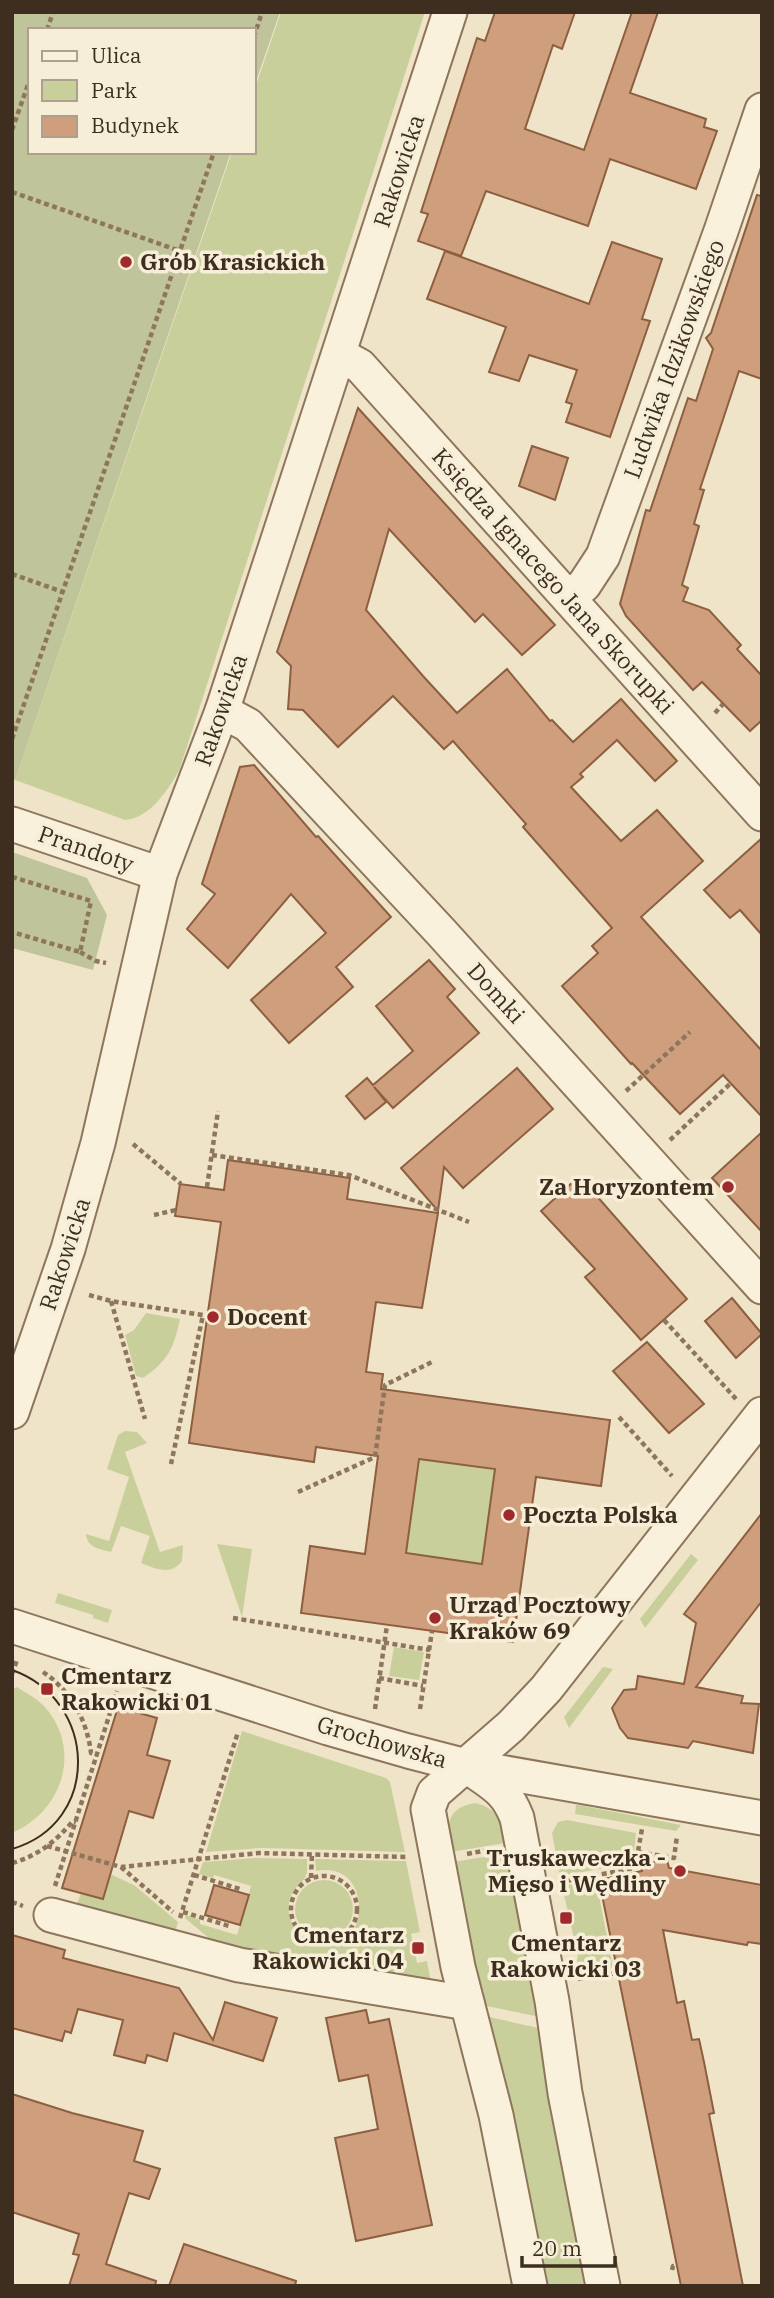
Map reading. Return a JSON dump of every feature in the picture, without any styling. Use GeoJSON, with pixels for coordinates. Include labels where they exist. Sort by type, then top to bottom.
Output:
{"type":"FeatureCollection","features":[{"type":"Feature","properties":{"kind":"street","name":"Rakowicka"},"geometry":{"type":"LineString","coordinates":[[12,1412],[68,1249],[95,1155],[160,873],[222,711],[450,12]]}},
{"type":"Feature","properties":{"kind":"street","name":"Ludwika Idzikowskiego"},"geometry":{"type":"LineString","coordinates":[[569,598],[584,585],[603,556],[762,110]]}},
{"type":"Feature","properties":{"kind":"street","name":"Księdza Ignacego Jana Skorupki"},"geometry":{"type":"LineString","coordinates":[[340,355],[360,366],[762,814]]}},
{"type":"Feature","properties":{"kind":"street","name":"Domki"},"geometry":{"type":"LineString","coordinates":[[222,711],[248,725],[442,932],[762,1287]]}},
{"type":"Feature","properties":{"kind":"street","name":"Prandoty"},"geometry":{"type":"LineString","coordinates":[[12,824],[160,873]]}},
{"type":"Feature","properties":{"kind":"street"},"geometry":{"type":"LineString","coordinates":[[530,2286],[496,2115],[454,1952],[428,1809],[434,1793],[546,1689],[752,1410]]}},
{"type":"Feature","properties":{"kind":"street","name":"Grochowska"},"geometry":{"type":"LineString","coordinates":[[12,1626],[328,1728],[466,1766],[762,1818]]}},
{"type":"Feature","properties":{"kind":"street"},"geometry":{"type":"LineString","coordinates":[[466,1766],[496,1786],[511,1801],[517,1818],[552,2001],[565,2093],[603,2286]]}},
{"type":"Feature","properties":{"kind":"street"},"geometry":{"type":"LineString","coordinates":[[52,1902],[239,1965],[467,2003]]}},
{"type":"Feature","properties":{"kind":"path"},"geometry":{"type":"LineString","coordinates":[[256,31],[262,12]]}},
{"type":"Feature","properties":{"kind":"path"},"geometry":{"type":"LineString","coordinates":[[12,130],[28,85]]}},
{"type":"Feature","properties":{"kind":"path"},"geometry":{"type":"LineString","coordinates":[[12,738],[213,154]]}},
{"type":"Feature","properties":{"kind":"path"},"geometry":{"type":"LineString","coordinates":[[12,192],[180,251]]}},
{"type":"Feature","properties":{"kind":"path"},"geometry":{"type":"LineString","coordinates":[[12,574],[63,592]]}},
{"type":"Feature","properties":{"kind":"path"},"geometry":{"type":"LineString","coordinates":[[12,877],[91,901],[80,951]]}},
{"type":"Feature","properties":{"kind":"path"},"geometry":{"type":"LineString","coordinates":[[12,932],[80,951],[96,961],[106,963]]}},
{"type":"Feature","properties":{"kind":"path"},"geometry":{"type":"LineString","coordinates":[[623,1094],[690,1032]]}},
{"type":"Feature","properties":{"kind":"path"},"geometry":{"type":"LineString","coordinates":[[667,1143],[732,1082]]}},
{"type":"Feature","properties":{"kind":"path"},"geometry":{"type":"LineString","coordinates":[[207,1187],[218,1111]]}},
{"type":"Feature","properties":{"kind":"path"},"geometry":{"type":"LineString","coordinates":[[133,1144],[181,1184]]}},
{"type":"Feature","properties":{"kind":"path"},"geometry":{"type":"LineString","coordinates":[[212,1156],[349,1175],[469,1222]]}},
{"type":"Feature","properties":{"kind":"path"},"geometry":{"type":"LineString","coordinates":[[155,1215],[176,1210]]}},
{"type":"Feature","properties":{"kind":"path"},"geometry":{"type":"LineString","coordinates":[[89,1295],[111,1301],[203,1315],[171,1464]]}},
{"type":"Feature","properties":{"kind":"path"},"geometry":{"type":"LineString","coordinates":[[111,1301],[145,1419]]}},
{"type":"Feature","properties":{"kind":"path"},"geometry":{"type":"LineString","coordinates":[[664,1320],[752,1410]]}},
{"type":"Feature","properties":{"kind":"path"},"geometry":{"type":"LineString","coordinates":[[298,1492],[375,1457],[385,1385],[434,1361]]}},
{"type":"Feature","properties":{"kind":"path"},"geometry":{"type":"LineString","coordinates":[[619,1417],[679,1484]]}},
{"type":"Feature","properties":{"kind":"path"},"geometry":{"type":"LineString","coordinates":[[233,1618],[430,1650]]}},
{"type":"Feature","properties":{"kind":"path"},"geometry":{"type":"LineString","coordinates":[[375,1710],[387,1625]]}},
{"type":"Feature","properties":{"kind":"path"},"geometry":{"type":"LineString","coordinates":[[420,1709],[432,1631]]}},
{"type":"Feature","properties":{"kind":"path"},"geometry":{"type":"LineString","coordinates":[[17,1659],[28,1663]]}},
{"type":"Feature","properties":{"kind":"path"},"geometry":{"type":"LineString","coordinates":[[34,1666],[60,1686],[78,1709],[91,1753],[98,1755]]}},
{"type":"Feature","properties":{"kind":"path"},"geometry":{"type":"LineString","coordinates":[[379,1678],[423,1686]]}},
{"type":"Feature","properties":{"kind":"path"},"geometry":{"type":"LineString","coordinates":[[52,1902],[118,1687]]}},
{"type":"Feature","properties":{"kind":"path"},"geometry":{"type":"LineString","coordinates":[[121,1867],[180,1919],[240,1726]]}},
{"type":"Feature","properties":{"kind":"path"},"geometry":{"type":"LineString","coordinates":[[12,1863],[23,1860],[47,1846],[73,1821],[76,1822]]}},
{"type":"Feature","properties":{"kind":"path"},"geometry":{"type":"LineString","coordinates":[[556,1882],[635,1868],[642,1829]]}},
{"type":"Feature","properties":{"kind":"path"},"geometry":{"type":"LineString","coordinates":[[638,1852],[674,1858],[677,1836]]}},
{"type":"Feature","properties":{"kind":"path"},"geometry":{"type":"LineString","coordinates":[[47,1846],[121,1867],[259,1853],[411,1857]]}},
{"type":"Feature","properties":{"kind":"path"},"geometry":{"type":"LineString","coordinates":[[465,1854],[505,1847]]}},
{"type":"Feature","properties":{"kind":"path"},"geometry":{"type":"LineString","coordinates":[[311,1878],[312,1854]]}},
{"type":"Feature","properties":{"kind":"path"},"geometry":{"type":"LineString","coordinates":[[194,1875],[240,1889]]}},
{"type":"Feature","properties":{"kind":"path"},"geometry":{"type":"LineString","coordinates":[[328,1875],[340,1879],[349,1886],[356,1900],[356,1915],[351,1927],[346,1934],[328,1942],[313,1941],[305,1936],[293,1919],[293,1897],[301,1885],[311,1878],[328,1875]]}},
{"type":"Feature","properties":{"kind":"path"},"geometry":{"type":"LineString","coordinates":[[183,1912],[229,1926]]}},
{"type":"Feature","properties":{"kind":"path"},"geometry":{"type":"LineString","coordinates":[[567,1981],[617,1973]]}},
{"type":"Feature","properties":{"kind":"green space"},"geometry":{"type":"Polygon","coordinates":[[[12,12],[280,12],[256,81],[256,28],[28,28],[28,154],[230,154],[15,780],[12,779],[12,12]]]}},
{"type":"Feature","properties":{"kind":"green space"},"geometry":{"type":"Polygon","coordinates":[[[281,12],[425,12],[179,771],[150,809],[125,820],[15,780],[231,154],[256,154],[256,85],[281,12]]]}},
{"type":"Feature","properties":{"kind":"green space"},"geometry":{"type":"Polygon","coordinates":[[[12,852],[87,878],[107,915],[93,970],[12,948],[12,852]]]}},
{"type":"Feature","properties":{"kind":"green space"},"geometry":{"type":"Polygon","coordinates":[[[146,1313],[180,1319],[169,1353],[143,1378],[136,1376],[125,1335],[134,1330],[146,1313]]]}},
{"type":"Feature","properties":{"kind":"green space"},"geometry":{"type":"Polygon","coordinates":[[[125,1431],[137,1432],[147,1443],[125,1452],[160,1552],[183,1545],[182,1561],[168,1570],[141,1563],[150,1536],[121,1526],[111,1552],[95,1547],[87,1539],[86,1534],[109,1541],[129,1477],[107,1469],[118,1435],[125,1431]]]}},
{"type":"Feature","properties":{"kind":"green space"},"geometry":{"type":"Polygon","coordinates":[[[419,1459],[495,1469],[482,1564],[406,1553],[419,1459]]]}},
{"type":"Feature","properties":{"kind":"green space"},"geometry":{"type":"Polygon","coordinates":[[[217,1544],[252,1549],[242,1617],[217,1544]]]}},
{"type":"Feature","properties":{"kind":"green space"},"geometry":{"type":"Polygon","coordinates":[[[691,1554],[698,1560],[645,1628],[640,1619],[691,1554]]]}},
{"type":"Feature","properties":{"kind":"green space"},"geometry":{"type":"Polygon","coordinates":[[[58,1593],[112,1610],[108,1623],[93,1618],[93,1615],[55,1603],[58,1593]]]}},
{"type":"Feature","properties":{"kind":"green space"},"geometry":{"type":"Polygon","coordinates":[[[394,1647],[424,1652],[419,1680],[389,1676],[394,1647]]]}},
{"type":"Feature","properties":{"kind":"green space"},"geometry":{"type":"Polygon","coordinates":[[[603,1667],[613,1669],[569,1728],[564,1717],[603,1667]]]}},
{"type":"Feature","properties":{"kind":"green space"},"geometry":{"type":"Polygon","coordinates":[[[17,1687],[41,1703],[56,1723],[63,1741],[64,1759],[62,1777],[44,1810],[30,1823],[12,1833],[12,1690],[17,1687]]]}},
{"type":"Feature","properties":{"kind":"green space"},"geometry":{"type":"Polygon","coordinates":[[[242,1731],[386,1778],[390,1782],[405,1852],[262,1848],[206,1852],[242,1731]]]}},
{"type":"Feature","properties":{"kind":"green space"},"geometry":{"type":"Polygon","coordinates":[[[475,1803],[494,1812],[505,1843],[451,1852],[448,1834],[450,1820],[458,1809],[475,1803]]]}},
{"type":"Feature","properties":{"kind":"green space"},"geometry":{"type":"Polygon","coordinates":[[[576,1805],[681,1825],[676,1831],[575,1814],[576,1805]]]}},
{"type":"Feature","properties":{"kind":"green space"},"geometry":{"type":"Polygon","coordinates":[[[567,1820],[636,1833],[634,1852],[616,1866],[560,1876],[552,1833],[558,1822],[567,1820]]]}},
{"type":"Feature","properties":{"kind":"green space"},"geometry":{"type":"Polygon","coordinates":[[[508,1853],[540,2017],[482,2005],[453,1862],[508,1853]]]}},
{"type":"Feature","properties":{"kind":"green space"},"geometry":{"type":"Polygon","coordinates":[[[255,1858],[307,1859],[307,1873],[290,1899],[289,1914],[299,1934],[322,1945],[338,1943],[352,1934],[359,1910],[355,1888],[349,1880],[340,1873],[329,1870],[316,1871],[315,1859],[406,1861],[420,1932],[411,1934],[417,1963],[427,1961],[432,1988],[310,1967],[284,1953],[266,1960],[229,1955],[185,1918],[186,1915],[200,1920],[200,1924],[237,1935],[251,1886],[214,1875],[213,1878],[199,1874],[203,1862],[255,1858]]]}},
{"type":"Feature","properties":{"kind":"green space"},"geometry":{"type":"Polygon","coordinates":[[[110,1874],[134,1885],[178,1922],[174,1936],[75,1910],[81,1893],[103,1899],[110,1874]]]}},
{"type":"Feature","properties":{"kind":"green space"},"geometry":{"type":"Polygon","coordinates":[[[318,1880],[330,1880],[345,1888],[353,1903],[353,1915],[345,1930],[330,1938],[318,1938],[303,1930],[295,1915],[295,1903],[303,1888],[318,1880]]]}},
{"type":"Feature","properties":{"kind":"green space"},"geometry":{"type":"Polygon","coordinates":[[[596,1880],[613,1968],[574,1976],[578,1956],[562,1886],[596,1880]]]}},
{"type":"Feature","properties":{"kind":"green space"},"geometry":{"type":"Polygon","coordinates":[[[485,2016],[543,2029],[595,2286],[539,2286],[485,2016]]]}},
{"type":"Feature","properties":{"kind":"building"},"geometry":{"type":"Polygon","coordinates":[[[495,12],[575,12],[562,49],[553,45],[525,129],[584,150],[632,12],[658,12],[630,93],[706,119],[704,127],[717,131],[696,189],[610,159],[588,226],[486,191],[461,256],[418,241],[428,214],[421,212],[477,38],[485,41],[495,12]]]}},
{"type":"Feature","properties":{"kind":"building"},"geometry":{"type":"Polygon","coordinates":[[[757,195],[762,196],[762,379],[739,371],[700,489],[704,490],[694,524],[699,526],[682,585],[688,588],[683,601],[709,610],[741,645],[737,649],[762,676],[762,720],[750,731],[702,682],[693,690],[626,616],[620,604],[646,510],[650,511],[688,398],[696,401],[713,349],[706,338],[711,333],[757,195]]]}},
{"type":"Feature","properties":{"kind":"building"},"geometry":{"type":"Polygon","coordinates":[[[612,242],[662,259],[642,319],[650,321],[610,437],[566,422],[572,404],[566,402],[577,370],[529,355],[519,381],[489,372],[506,327],[427,299],[445,251],[589,304],[612,242]]]}},
{"type":"Feature","properties":{"kind":"building"},"geometry":{"type":"Polygon","coordinates":[[[358,408],[555,625],[522,655],[483,614],[475,622],[389,529],[366,610],[423,676],[457,713],[507,669],[550,721],[573,742],[621,699],[677,761],[655,781],[617,740],[580,774],[583,777],[571,787],[621,841],[657,810],[703,861],[641,917],[762,1051],[762,1117],[723,1075],[680,1114],[631,1064],[562,986],[598,953],[592,946],[612,928],[523,827],[526,824],[453,741],[444,749],[393,696],[338,747],[303,710],[288,709],[291,666],[277,652],[358,408]]]}},
{"type":"Feature","properties":{"kind":"building"},"geometry":{"type":"Polygon","coordinates":[[[532,446],[568,458],[555,500],[519,486],[532,446]]]}},
{"type":"Feature","properties":{"kind":"building"},"geometry":{"type":"Polygon","coordinates":[[[254,765],[316,837],[318,836],[391,917],[336,967],[353,987],[289,1043],[251,1000],[326,933],[291,894],[228,968],[187,929],[215,894],[202,884],[240,767],[254,765]]]}},
{"type":"Feature","properties":{"kind":"building"},"geometry":{"type":"Polygon","coordinates":[[[762,838],[762,935],[740,910],[730,918],[704,890],[762,838]]]}},
{"type":"Feature","properties":{"kind":"building"},"geometry":{"type":"Polygon","coordinates":[[[429,960],[455,989],[447,997],[479,1033],[393,1108],[374,1087],[386,1102],[365,1119],[346,1096],[367,1078],[373,1085],[413,1051],[376,1006],[429,960]]]}},
{"type":"Feature","properties":{"kind":"building"},"geometry":{"type":"Polygon","coordinates":[[[517,1068],[553,1109],[463,1188],[444,1167],[438,1211],[401,1168],[517,1068]]]}},
{"type":"Feature","properties":{"kind":"building"},"geometry":{"type":"Polygon","coordinates":[[[762,1132],[762,1232],[712,1178],[762,1132]]]}},
{"type":"Feature","properties":{"kind":"building"},"geometry":{"type":"Polygon","coordinates":[[[228,1160],[350,1178],[347,1199],[438,1213],[422,1308],[376,1302],[366,1372],[383,1374],[381,1389],[610,1420],[601,1486],[536,1477],[513,1642],[301,1613],[310,1546],[365,1554],[378,1456],[316,1447],[314,1462],[189,1443],[221,1222],[175,1216],[180,1184],[224,1190],[228,1160]],[[419,1459],[406,1553],[482,1564],[495,1469],[419,1459]]]}},
{"type":"Feature","properties":{"kind":"building"},"geometry":{"type":"Polygon","coordinates":[[[574,1181],[582,1191],[588,1186],[687,1299],[641,1340],[585,1277],[595,1269],[541,1211],[574,1181]]]}},
{"type":"Feature","properties":{"kind":"building"},"geometry":{"type":"Polygon","coordinates":[[[732,1298],[762,1334],[736,1358],[705,1321],[732,1298]]]}},
{"type":"Feature","properties":{"kind":"building"},"geometry":{"type":"Polygon","coordinates":[[[647,1342],[704,1404],[669,1433],[613,1371],[647,1342]]]}},
{"type":"Feature","properties":{"kind":"building"},"geometry":{"type":"Polygon","coordinates":[[[762,1513],[762,1601],[696,1687],[743,1696],[741,1703],[759,1704],[753,1753],[693,1741],[688,1748],[628,1738],[620,1728],[612,1708],[624,1690],[636,1689],[638,1676],[684,1684],[696,1623],[684,1614],[762,1513]]]}},
{"type":"Feature","properties":{"kind":"building"},"geometry":{"type":"Polygon","coordinates":[[[118,1707],[157,1718],[147,1755],[170,1761],[153,1818],[129,1811],[103,1899],[62,1888],[118,1707]]]}},
{"type":"Feature","properties":{"kind":"building"},"geometry":{"type":"Polygon","coordinates":[[[667,1860],[669,1868],[762,1885],[762,1944],[748,1942],[747,1945],[663,1930],[677,2003],[684,2001],[692,2040],[699,2039],[714,2113],[709,2114],[743,2286],[681,2286],[599,1880],[642,1871],[641,1864],[667,1860]]]}},
{"type":"Feature","properties":{"kind":"building"},"geometry":{"type":"Polygon","coordinates":[[[214,1885],[249,1895],[240,1925],[205,1915],[214,1885]]]}},
{"type":"Feature","properties":{"kind":"building"},"geometry":{"type":"Polygon","coordinates":[[[12,1935],[65,1950],[63,1958],[179,1988],[213,2040],[225,2002],[277,2018],[263,2061],[174,2033],[167,2061],[147,2055],[145,2063],[114,2055],[123,2020],[78,2009],[71,2033],[65,2031],[62,2041],[12,2028],[12,1935]]]}},
{"type":"Feature","properties":{"kind":"building"},"geometry":{"type":"Polygon","coordinates":[[[366,2010],[369,2023],[389,2019],[432,2225],[356,2241],[335,2138],[378,2129],[368,2075],[339,2081],[326,2018],[366,2010]]]}},
{"type":"Feature","properties":{"kind":"building"},"geometry":{"type":"Polygon","coordinates":[[[12,2094],[143,2131],[134,2161],[160,2169],[149,2199],[129,2193],[106,2264],[156,2281],[155,2286],[69,2286],[79,2255],[73,2254],[79,2234],[12,2212],[12,2094]]]}},
{"type":"Feature","properties":{"kind":"building"},"geometry":{"type":"Polygon","coordinates":[[[184,2244],[296,2281],[295,2286],[169,2286],[184,2244]]]}},
{"type":"Feature","properties":{"kind":"tram line"},"geometry":{"type":"LineString","coordinates":[[12,1670],[40,1685],[61,1707],[74,1733],[78,1761],[74,1789],[62,1814],[41,1835],[12,1849]]}},
{"type":"Feature","properties":{"kind":"place","name":"Grób Krasickich"},"geometry":{"type":"Point","coordinates":[126,262]}},
{"type":"Feature","properties":{"kind":"place","name":"Za Horyzontem"},"geometry":{"type":"Point","coordinates":[728,1187]}},
{"type":"Feature","properties":{"kind":"place","name":"Docent"},"geometry":{"type":"Point","coordinates":[213,1317]}},
{"type":"Feature","properties":{"kind":"place","name":"Poczta Polska"},"geometry":{"type":"Point","coordinates":[509,1515]}},
{"type":"Feature","properties":{"kind":"place","name":"Urząd Pocztowy Kraków 69"},"geometry":{"type":"Point","coordinates":[435,1618]}},
{"type":"Feature","properties":{"kind":"place","name":"Cmentarz Rakowicki 01"},"geometry":{"type":"Point","coordinates":[47,1689]}},
{"type":"Feature","properties":{"kind":"place","name":"Truskaweczka - Mięso i Wędliny"},"geometry":{"type":"Point","coordinates":[680,1871]}},
{"type":"Feature","properties":{"kind":"place","name":"Cmentarz Rakowicki 03"},"geometry":{"type":"Point","coordinates":[566,1918]}},
{"type":"Feature","properties":{"kind":"place","name":"Cmentarz Rakowicki 04"},"geometry":{"type":"Point","coordinates":[418,1948]}}]}
